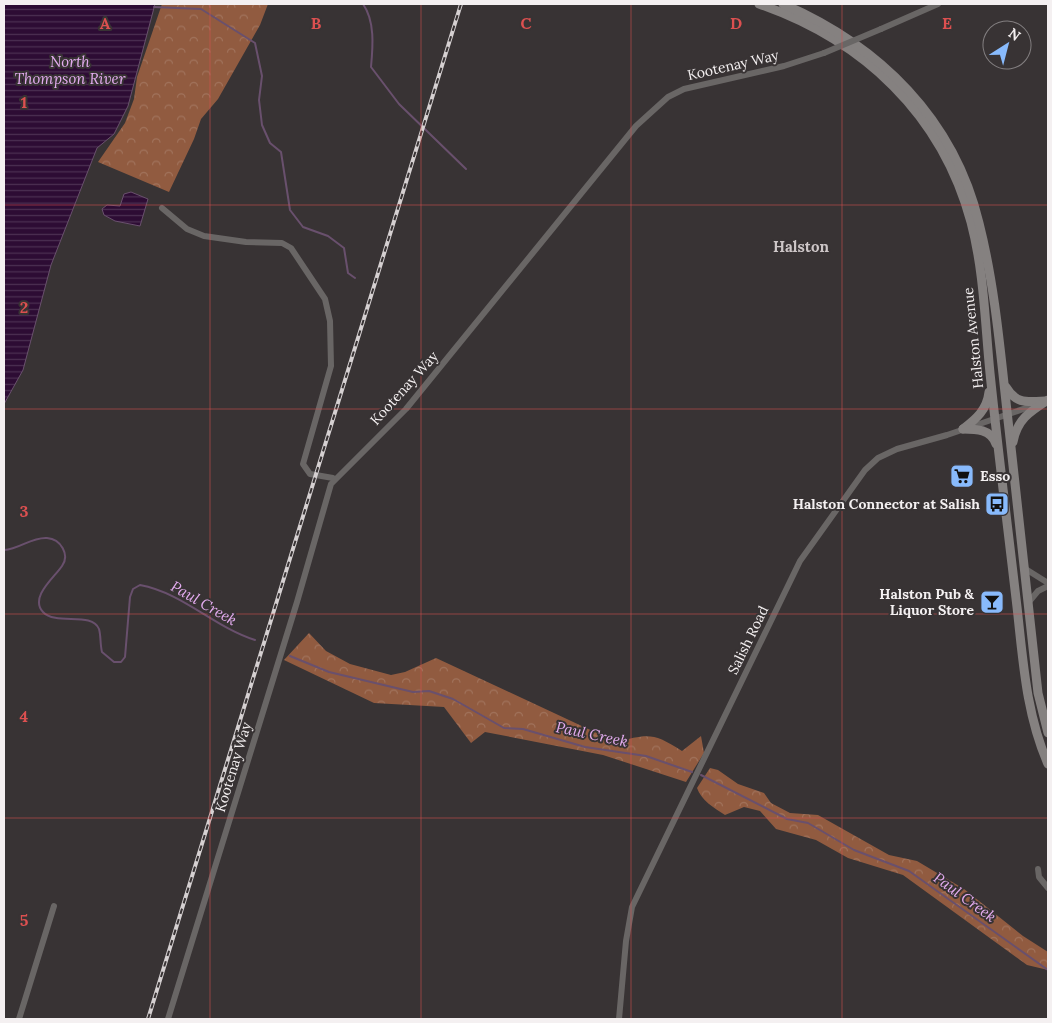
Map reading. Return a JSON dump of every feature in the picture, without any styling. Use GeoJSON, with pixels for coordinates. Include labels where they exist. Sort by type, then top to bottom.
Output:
{"type":"FeatureCollection","features":[{"type":"Feature","properties":{"kind":"main road","name":"Halston Avenue"},"geometry":{"type":"LineString","coordinates":[[759,4],[802,21],[848,46],[896,89],[926,126],[951,168],[971,222],[981,276],[990,374],[1027,692],[1037,739],[1048,764]]}},
{"type":"Feature","properties":{"kind":"main road","name":"Halston Avenue"},"geometry":{"type":"LineString","coordinates":[[783,4],[829,26],[872,55],[918,101],[947,143],[970,192],[979,222],[989,274],[1004,383],[1038,694],[1048,733]]}},
{"type":"Feature","properties":{"kind":"main road"},"geometry":{"type":"LineString","coordinates":[[963,429],[978,418],[984,408],[988,399],[990,374]]}},
{"type":"Feature","properties":{"kind":"main road"},"geometry":{"type":"LineString","coordinates":[[1004,383],[1010,395],[1022,403],[1048,400]]}},
{"type":"Feature","properties":{"kind":"main road"},"geometry":{"type":"LineString","coordinates":[[1011,450],[1018,424],[1026,414],[1048,400]]}},
{"type":"Feature","properties":{"kind":"main road"},"geometry":{"type":"LineString","coordinates":[[963,429],[980,429],[988,433],[994,438],[999,455]]}},
{"type":"Feature","properties":{"kind":"street","name":"Kootenay Way"},"geometry":{"type":"LineString","coordinates":[[168,1019],[334,478],[406,409],[636,126],[668,97],[684,89],[784,66],[824,53],[938,4]]}},
{"type":"Feature","properties":{"kind":"street"},"geometry":{"type":"LineString","coordinates":[[162,208],[187,229],[204,236],[246,242],[276,241],[291,248],[320,290],[329,309],[331,366],[303,464],[310,474],[334,478]]}},
{"type":"Feature","properties":{"kind":"street","name":"Salish Road"},"geometry":{"type":"LineString","coordinates":[[619,1019],[624,952],[632,907],[800,561],[871,463],[897,449],[1048,400]]}},
{"type":"Feature","properties":{"kind":"street"},"geometry":{"type":"LineString","coordinates":[[1024,568],[1048,584],[1038,591],[1028,603]]}},
{"type":"Feature","properties":{"kind":"street"},"geometry":{"type":"LineString","coordinates":[[1038,869],[1039,877],[1048,888]]}},
{"type":"Feature","properties":{"kind":"street"},"geometry":{"type":"LineString","coordinates":[[19,1019],[54,906]]}},
{"type":"Feature","properties":{"kind":"green space"},"geometry":{"type":"Polygon","coordinates":[[[162,4],[268,4],[260,25],[218,99],[201,119],[194,139],[169,192],[98,162],[125,123],[134,99],[137,77],[162,4]]]}},
{"type":"Feature","properties":{"kind":"green space"},"geometry":{"type":"Polygon","coordinates":[[[309,633],[326,651],[350,664],[391,675],[405,672],[436,658],[616,742],[650,736],[664,740],[682,751],[701,736],[704,753],[686,782],[603,755],[485,732],[471,743],[444,707],[374,703],[284,660],[309,633]]]}},
{"type":"Feature","properties":{"kind":"green space"},"geometry":{"type":"Polygon","coordinates":[[[710,768],[718,770],[738,784],[764,793],[771,803],[790,813],[818,815],[889,855],[917,861],[964,889],[1023,936],[1048,952],[1048,970],[1027,965],[903,875],[848,858],[816,840],[776,829],[760,811],[744,807],[725,815],[712,807],[697,788],[710,768]]]}},
{"type":"Feature","properties":{"kind":"water","name":"North Thompson River"},"geometry":{"type":"Polygon","coordinates":[[[4,4],[155,4],[128,106],[114,134],[97,148],[51,265],[23,370],[4,404],[4,4]]]}},
{"type":"Feature","properties":{"kind":"water"},"geometry":{"type":"Polygon","coordinates":[[[131,192],[148,199],[140,226],[115,221],[104,215],[102,209],[107,205],[120,206],[124,194],[131,192]]]}},
{"type":"Feature","properties":{"kind":"waterway"},"geometry":{"type":"LineString","coordinates":[[363,4],[370,18],[373,42],[371,67],[399,104],[466,169]]}},
{"type":"Feature","properties":{"kind":"waterway"},"geometry":{"type":"LineString","coordinates":[[154,7],[201,9],[255,43],[262,76],[259,100],[262,125],[270,143],[281,152],[290,210],[303,227],[328,236],[344,248],[348,273],[355,278]]}},
{"type":"Feature","properties":{"kind":"waterway","name":"Paul Creek"},"geometry":{"type":"LineString","coordinates":[[4,550],[41,538],[52,539],[60,544],[63,548],[64,562],[41,594],[40,606],[43,612],[49,616],[82,619],[95,624],[99,629],[102,652],[114,662],[121,662],[125,657],[130,597],[133,589],[140,585],[170,595],[226,627],[255,640]]}},
{"type":"Feature","properties":{"kind":"waterway","name":"Paul Creek"},"geometry":{"type":"LineString","coordinates":[[290,656],[329,672],[413,692],[429,691],[453,699],[504,728],[523,729],[585,747],[646,756],[692,772]]}},
{"type":"Feature","properties":{"kind":"waterway","name":"Paul Creek"},"geometry":{"type":"LineString","coordinates":[[701,775],[787,819],[808,823],[854,850],[909,871],[1048,970]]}},
{"type":"Feature","properties":{"kind":"railway"},"geometry":{"type":"LineString","coordinates":[[148,1019],[461,4]]}},
{"type":"Feature","properties":{"kind":"place","name":"Esso"},"geometry":{"type":"Point","coordinates":[962,476]}},
{"type":"Feature","properties":{"kind":"place","name":"Halston Connector at Salish"},"geometry":{"type":"Point","coordinates":[997,504]}},
{"type":"Feature","properties":{"kind":"place","name":"Halston Pub & Liquor Store"},"geometry":{"type":"Point","coordinates":[992,602]}},
{"type":"Feature","properties":{"kind":"district","name":"Halston"},"geometry":{"type":"Point","coordinates":[801,246]}}]}
